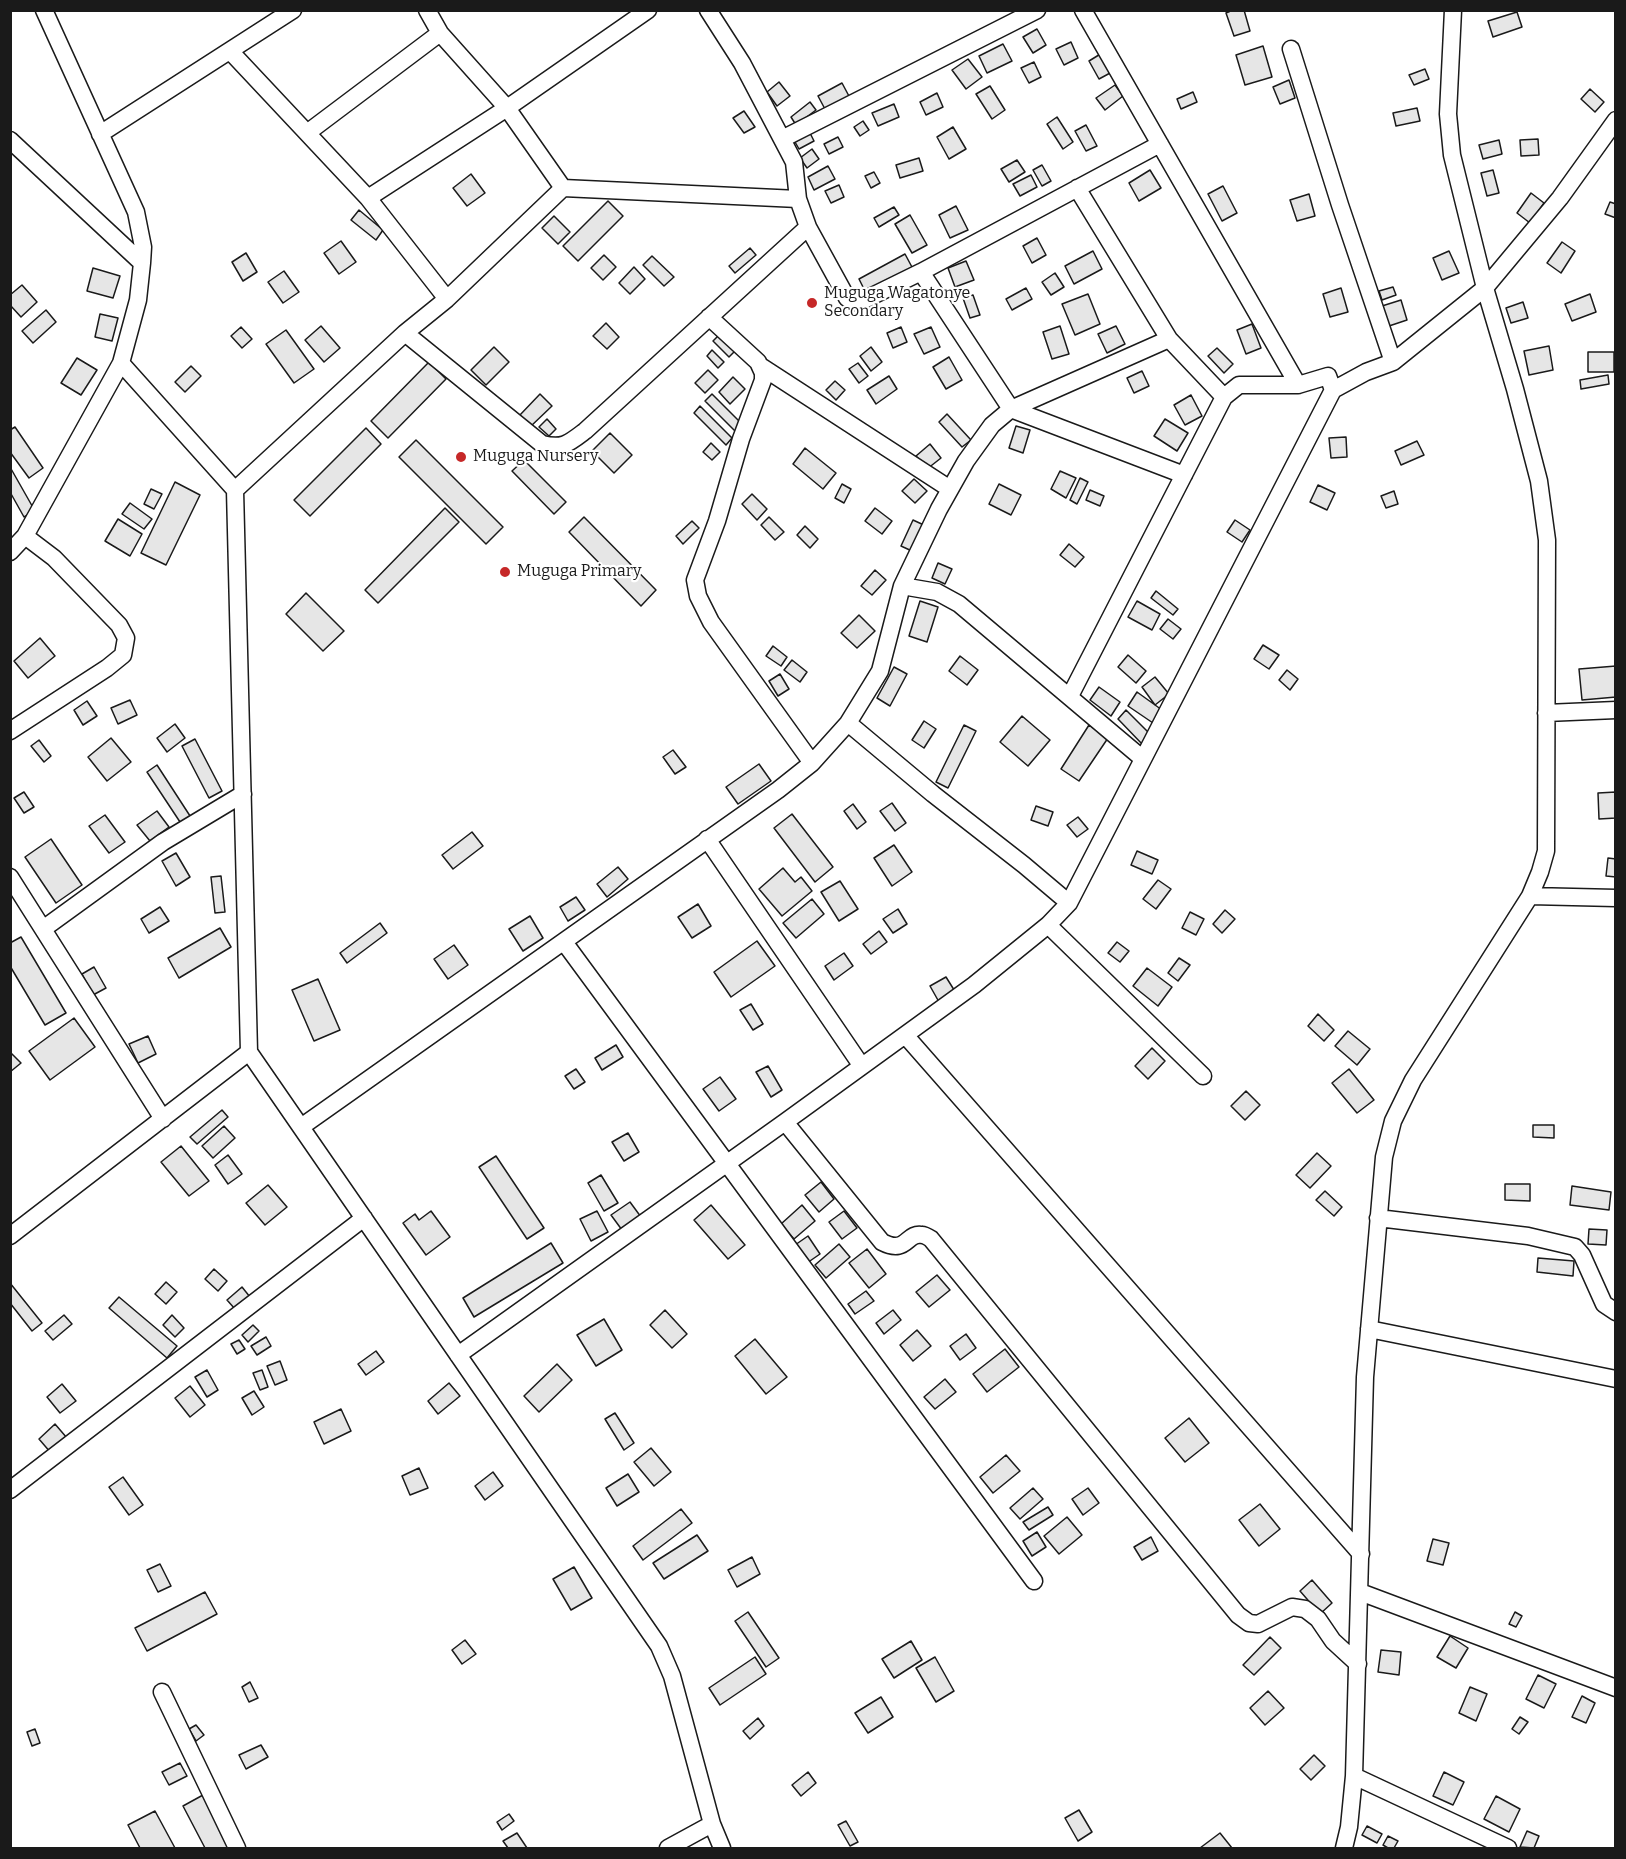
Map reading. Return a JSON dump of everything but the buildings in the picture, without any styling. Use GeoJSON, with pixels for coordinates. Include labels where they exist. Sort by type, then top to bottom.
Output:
{"type":"FeatureCollection","features":[{"type":"Feature","properties":{"kind":"street"},"geometry":{"type":"LineString","coordinates":[[10,552],[25,536],[121,363],[138,300],[143,247],[136,212],[44,10]]}},
{"type":"Feature","properties":{"kind":"street"},"geometry":{"type":"LineString","coordinates":[[100,134],[293,10]]}},
{"type":"Feature","properties":{"kind":"street"},"geometry":{"type":"LineString","coordinates":[[427,10],[440,33],[507,108],[562,188]]}},
{"type":"Feature","properties":{"kind":"street"},"geometry":{"type":"LineString","coordinates":[[368,198],[507,108],[648,10]]}},
{"type":"Feature","properties":{"kind":"street"},"geometry":{"type":"LineString","coordinates":[[708,10],[742,63],[794,162],[798,199],[808,227],[847,298],[854,302],[864,300],[921,272],[1160,144]]}},
{"type":"Feature","properties":{"kind":"street"},"geometry":{"type":"LineString","coordinates":[[782,139],[1037,10]]}},
{"type":"Feature","properties":{"kind":"street"},"geometry":{"type":"LineString","coordinates":[[1083,10],[1298,385]]}},
{"type":"Feature","properties":{"kind":"street"},"geometry":{"type":"LineString","coordinates":[[1344,1848],[1349,1827],[1354,1776],[1365,1377],[1384,1157],[1393,1121],[1413,1080],[1530,896],[1546,850],[1547,540],[1539,481],[1485,288],[1452,155],[1448,114],[1453,10]]}},
{"type":"Feature","properties":{"kind":"street"},"geometry":{"type":"LineString","coordinates":[[307,132],[440,33]]}},
{"type":"Feature","properties":{"kind":"street"},"geometry":{"type":"LineString","coordinates":[[1291,49],[1393,362]]}},
{"type":"Feature","properties":{"kind":"street"},"geometry":{"type":"LineString","coordinates":[[230,51],[368,198],[447,299]]}},
{"type":"Feature","properties":{"kind":"street"},"geometry":{"type":"LineString","coordinates":[[458,1355],[974,985],[1048,925],[1069,903],[1333,390],[1366,372],[1393,362],[1485,288],[1560,198],[1616,120]]}},
{"type":"Feature","properties":{"kind":"street"},"geometry":{"type":"LineString","coordinates":[[10,140],[141,262]]}},
{"type":"Feature","properties":{"kind":"street"},"geometry":{"type":"LineString","coordinates":[[235,490],[405,333],[447,299],[562,188],[798,199]]}},
{"type":"Feature","properties":{"kind":"street"},"geometry":{"type":"LineString","coordinates":[[1077,188],[1169,339],[1224,397]]}},
{"type":"Feature","properties":{"kind":"street"},"geometry":{"type":"LineString","coordinates":[[405,333],[542,444],[556,447],[569,443],[585,431],[808,227]]}},
{"type":"Feature","properties":{"kind":"street"},"geometry":{"type":"LineString","coordinates":[[921,272],[1011,409],[1184,475]]}},
{"type":"Feature","properties":{"kind":"street"},"geometry":{"type":"LineString","coordinates":[[709,317],[762,368],[950,489]]}},
{"type":"Feature","properties":{"kind":"street"},"geometry":{"type":"LineString","coordinates":[[302,1127],[778,790],[812,763],[848,723],[880,671],[902,586],[950,489],[992,424],[1011,409],[1169,339]]}},
{"type":"Feature","properties":{"kind":"street"},"geometry":{"type":"LineString","coordinates":[[121,363],[235,490],[249,1052],[658,1646],[672,1676],[712,1824],[722,1848]]}},
{"type":"Feature","properties":{"kind":"street"},"geometry":{"type":"LineString","coordinates":[[762,368],[763,380],[741,439],[717,521],[695,580],[695,587],[711,622],[812,763]]}},
{"type":"Feature","properties":{"kind":"street"},"geometry":{"type":"LineString","coordinates":[[1070,696],[1224,397],[1239,385],[1298,385],[1328,376],[1333,390]]}},
{"type":"Feature","properties":{"kind":"street"},"geometry":{"type":"LineString","coordinates":[[10,731],[123,656],[126,638],[119,625],[54,558],[25,536]]}},
{"type":"Feature","properties":{"kind":"street"},"geometry":{"type":"LineString","coordinates":[[902,586],[937,592],[959,604],[1143,759]]}},
{"type":"Feature","properties":{"kind":"street"},"geometry":{"type":"LineString","coordinates":[[1546,712],[1616,710]]}},
{"type":"Feature","properties":{"kind":"street"},"geometry":{"type":"LineString","coordinates":[[848,723],[1069,903]]}},
{"type":"Feature","properties":{"kind":"street"},"geometry":{"type":"LineString","coordinates":[[43,929],[163,842],[243,794]]}},
{"type":"Feature","properties":{"kind":"street"},"geometry":{"type":"LineString","coordinates":[[707,839],[861,1065]]}},
{"type":"Feature","properties":{"kind":"street"},"geometry":{"type":"LineString","coordinates":[[10,877],[162,1119]]}},
{"type":"Feature","properties":{"kind":"street"},"geometry":{"type":"LineString","coordinates":[[1530,896],[1616,898]]}},
{"type":"Feature","properties":{"kind":"street"},"geometry":{"type":"LineString","coordinates":[[1048,925],[1203,1076]]}},
{"type":"Feature","properties":{"kind":"street"},"geometry":{"type":"LineString","coordinates":[[564,942],[1034,1581]]}},
{"type":"Feature","properties":{"kind":"street"},"geometry":{"type":"LineString","coordinates":[[905,1035],[1360,1554]]}},
{"type":"Feature","properties":{"kind":"street"},"geometry":{"type":"LineString","coordinates":[[10,1236],[249,1052]]}},
{"type":"Feature","properties":{"kind":"street"},"geometry":{"type":"LineString","coordinates":[[785,1122],[882,1242],[891,1247],[901,1246],[922,1234],[930,1239],[1238,1615],[1249,1623],[1258,1624],[1292,1607],[1305,1609],[1318,1619],[1333,1641],[1358,1664]]}},
{"type":"Feature","properties":{"kind":"street"},"geometry":{"type":"LineString","coordinates":[[10,1490],[364,1218]]}},
{"type":"Feature","properties":{"kind":"street"},"geometry":{"type":"LineString","coordinates":[[1378,1218],[1528,1236],[1575,1247],[1582,1255],[1604,1304],[1616,1312]]}},
{"type":"Feature","properties":{"kind":"street"},"geometry":{"type":"LineString","coordinates":[[1369,1329],[1616,1379]]}},
{"type":"Feature","properties":{"kind":"street"},"geometry":{"type":"LineString","coordinates":[[1360,1592],[1616,1688]]}},
{"type":"Feature","properties":{"kind":"street"},"geometry":{"type":"LineString","coordinates":[[162,1692],[237,1848]]}},
{"type":"Feature","properties":{"kind":"street"},"geometry":{"type":"LineString","coordinates":[[1354,1776],[1508,1848]]}},
{"type":"Feature","properties":{"kind":"street"},"geometry":{"type":"LineString","coordinates":[[668,1848],[712,1824]]}},
{"type":"Feature","properties":{"kind":"place","name":"Muguga Wagatonye Secondary"},"geometry":{"type":"Point","coordinates":[812,303]}},
{"type":"Feature","properties":{"kind":"place","name":"Muguga Nursery"},"geometry":{"type":"Point","coordinates":[461,457]}},
{"type":"Feature","properties":{"kind":"place","name":"Muguga Primary"},"geometry":{"type":"Point","coordinates":[505,572]}}]}
